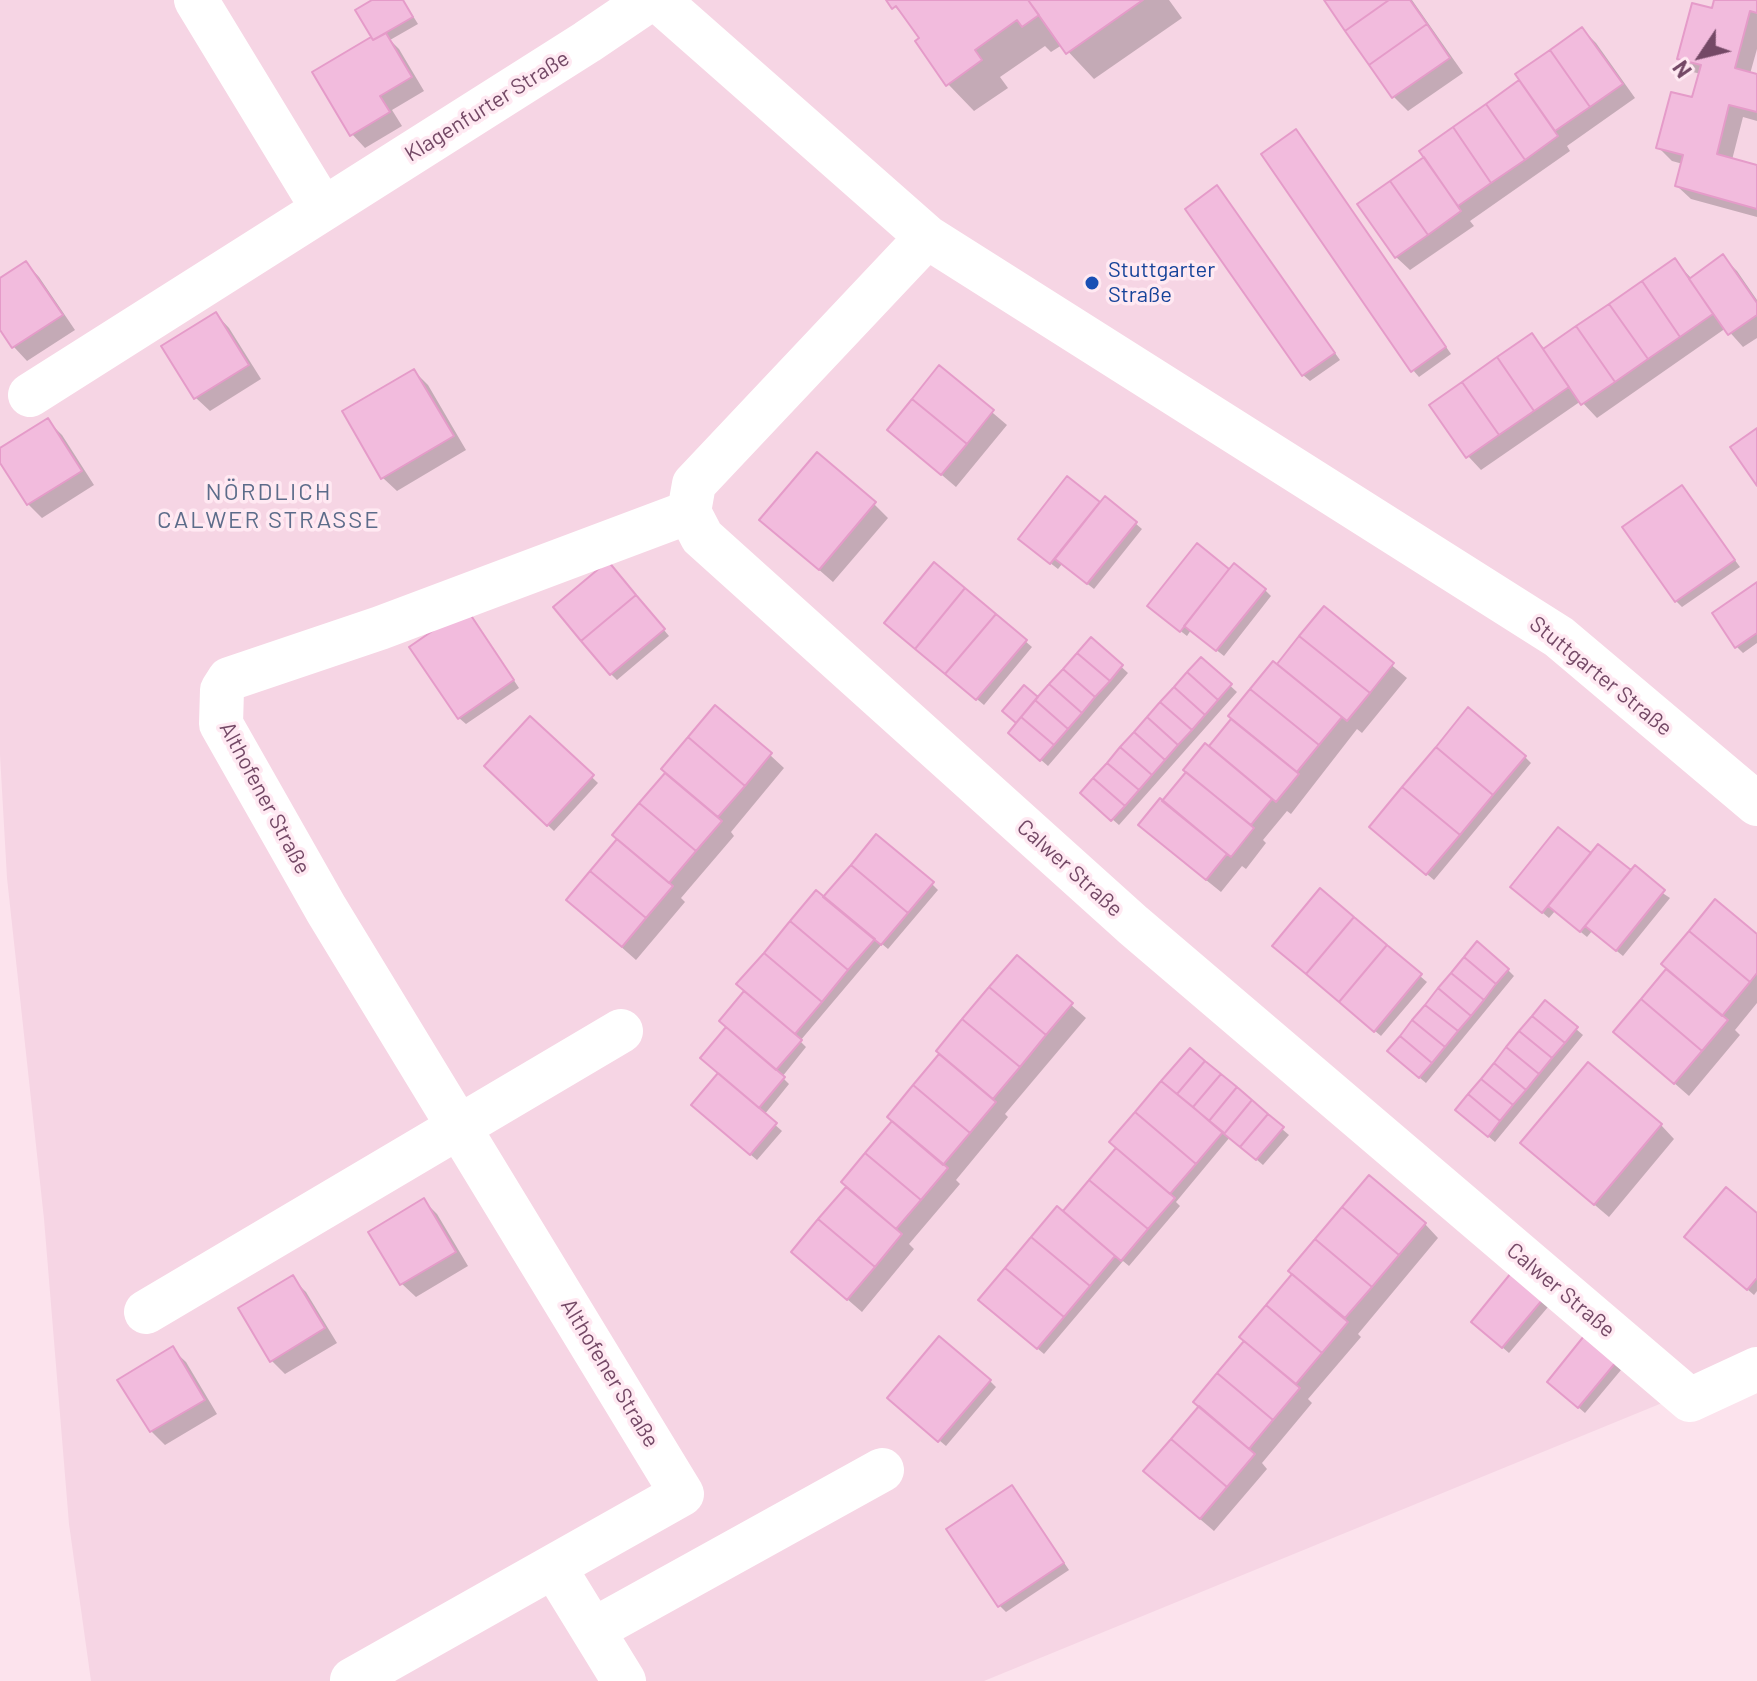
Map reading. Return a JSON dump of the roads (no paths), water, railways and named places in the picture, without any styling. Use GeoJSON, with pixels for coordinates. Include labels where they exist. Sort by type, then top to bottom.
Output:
{"type":"FeatureCollection","features":[{"type":"Feature","properties":{"kind":"street"},"geometry":{"type":"LineString","coordinates":[[196,0],[323,209]]}},
{"type":"Feature","properties":{"kind":"street","name":"Klagenfurter Straße"},"geometry":{"type":"LineString","coordinates":[[30,395],[649,0]]}},
{"type":"Feature","properties":{"kind":"street","name":"Stuttgarter Straße"},"geometry":{"type":"LineString","coordinates":[[658,0],[927,237],[1559,637],[1757,804]]}},
{"type":"Feature","properties":{"kind":"street"},"geometry":{"type":"LineString","coordinates":[[689,512],[694,484],[927,237]]}},
{"type":"Feature","properties":{"kind":"street","name":"Althofener Straße"},"geometry":{"type":"LineString","coordinates":[[352,1680],[682,1494],[326,909],[232,745],[221,724],[222,690],[229,679],[380,628],[689,512]]}},
{"type":"Feature","properties":{"kind":"street","name":"Calwer Straße"},"geometry":{"type":"LineString","coordinates":[[689,512],[702,537],[1133,925],[1690,1400],[1757,1369]]}},
{"type":"Feature","properties":{"kind":"street"},"geometry":{"type":"LineString","coordinates":[[146,1312],[621,1031]]}},
{"type":"Feature","properties":{"kind":"street"},"geometry":{"type":"LineString","coordinates":[[593,1630],[882,1470]]}},
{"type":"Feature","properties":{"kind":"street"},"geometry":{"type":"LineString","coordinates":[[554,1567],[624,1681]]}},
{"type":"Feature","properties":{"kind":"place","name":"Stuttgarter Straße"},"geometry":{"type":"Point","coordinates":[1092,283]}},
{"type":"Feature","properties":{"kind":"district","name":"NÖRDLICH CALWER STRASSE"},"geometry":{"type":"Point","coordinates":[269,506]}}]}
